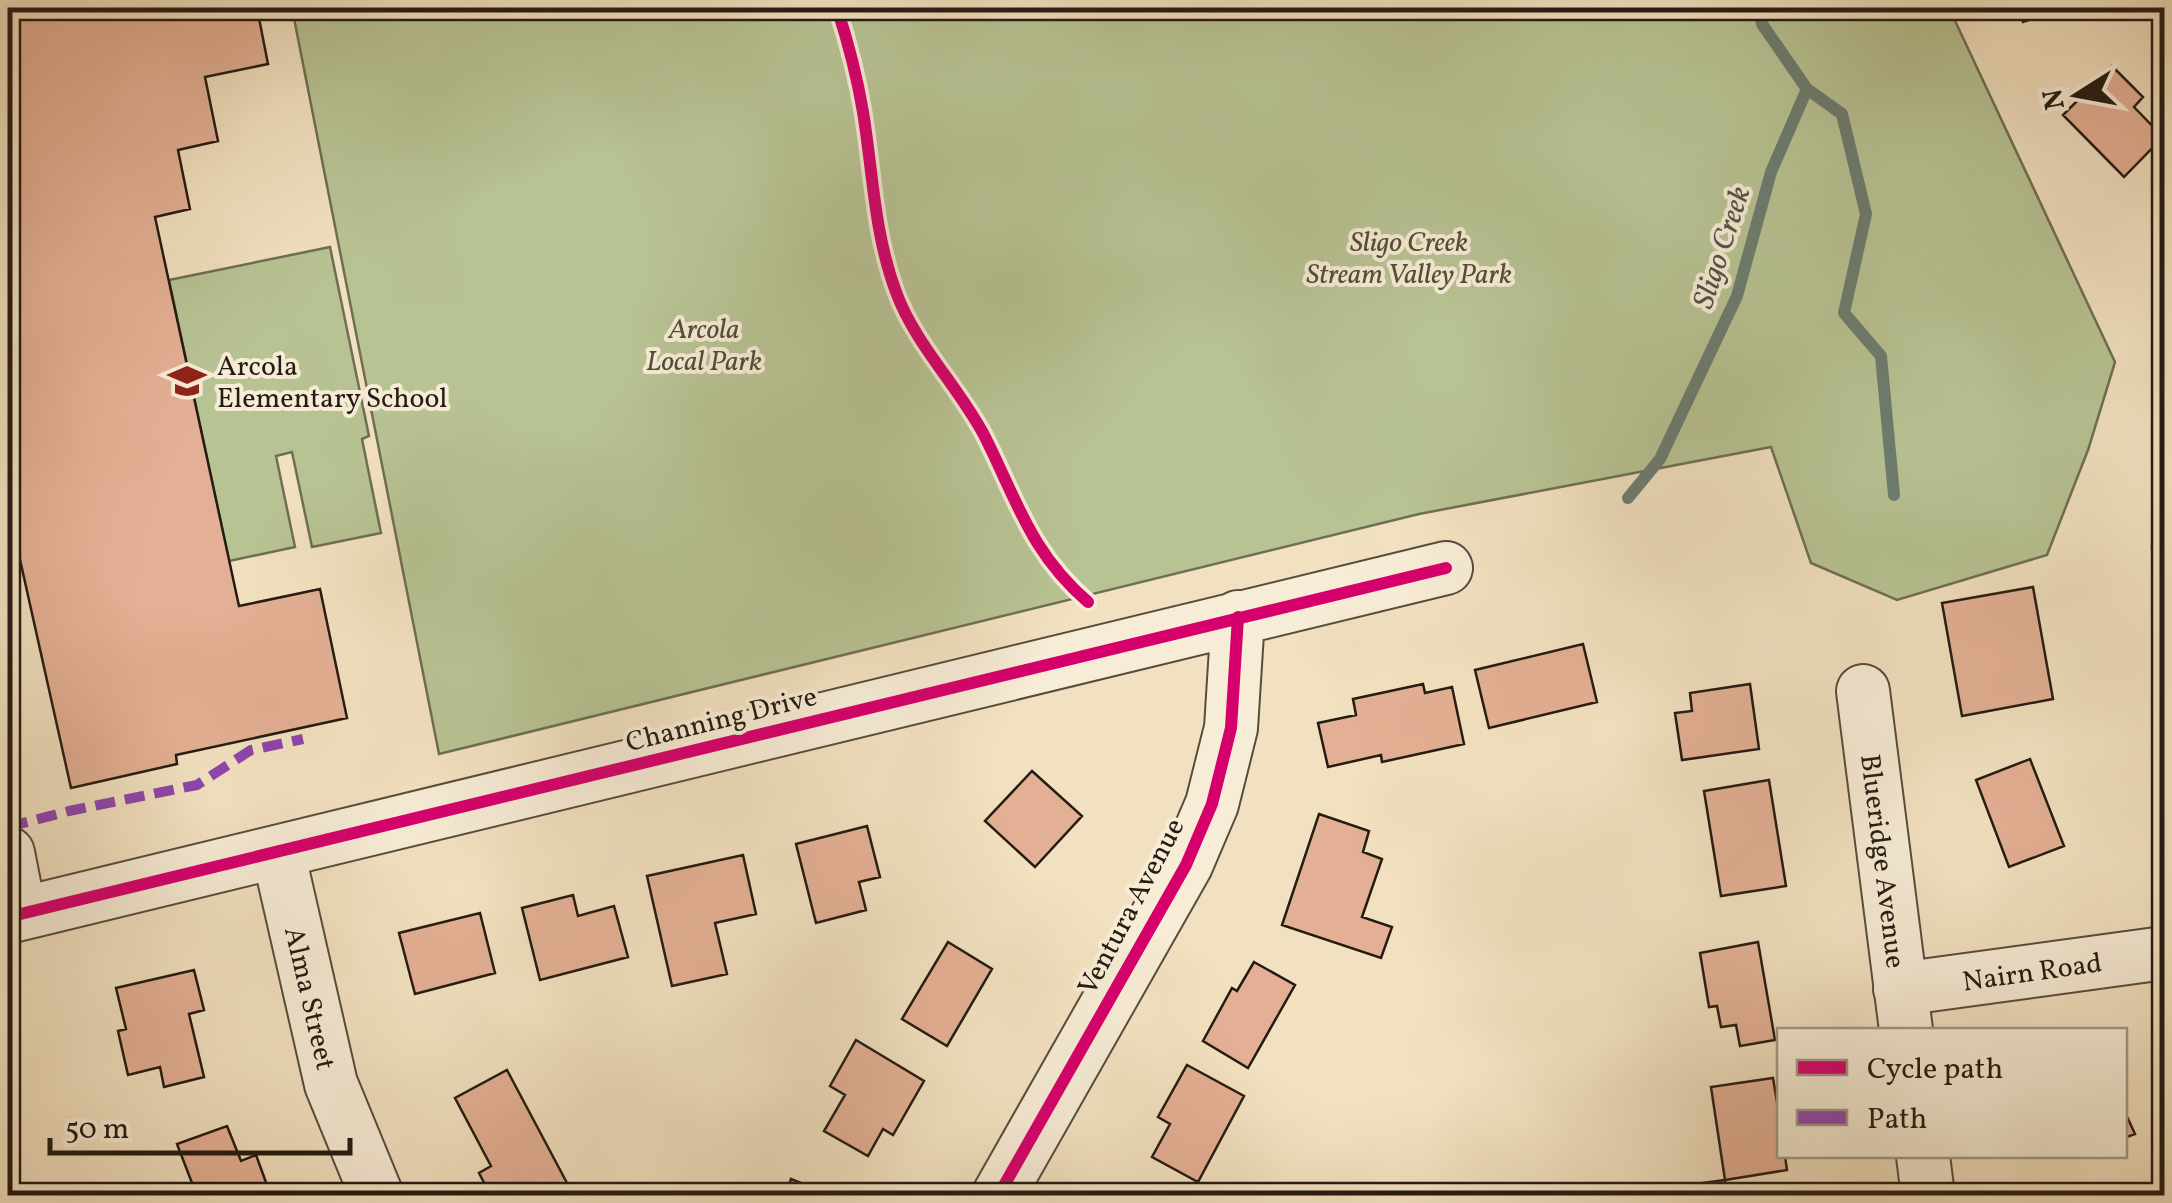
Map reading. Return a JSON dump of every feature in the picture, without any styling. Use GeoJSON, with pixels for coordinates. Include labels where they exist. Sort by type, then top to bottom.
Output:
{"type":"FeatureCollection","features":[{"type":"Feature","properties":{"kind":"street","name":"Channing Drive"},"geometry":{"type":"LineString","coordinates":[[14,916],[1446,568]]}},
{"type":"Feature","properties":{"kind":"street","name":"Ventura Avenue"},"geometry":{"type":"LineString","coordinates":[[998,1196],[1186,866],[1212,804],[1231,728],[1238,617]]}},
{"type":"Feature","properties":{"kind":"street","name":"Blueridge Avenue"},"geometry":{"type":"LineString","coordinates":[[1863,692],[1903,1010]]}},
{"type":"Feature","properties":{"kind":"street","name":"Alma Street"},"geometry":{"type":"LineString","coordinates":[[278,852],[331,1084],[377,1196]]}},
{"type":"Feature","properties":{"kind":"street"},"geometry":{"type":"LineString","coordinates":[[8,853],[14,916]]}},
{"type":"Feature","properties":{"kind":"street","name":"Nairn Road"},"geometry":{"type":"LineString","coordinates":[[1903,1010],[2164,952]]}},
{"type":"Feature","properties":{"kind":"street"},"geometry":{"type":"LineString","coordinates":[[1923,1158],[1928,1196]]}},
{"type":"Feature","properties":{"kind":"green space"},"geometry":{"type":"Polygon","coordinates":[[[292,8],[1949,8],[2115,362],[2088,450],[2047,555],[1897,600],[1811,563],[1771,447],[1419,514],[439,754],[292,8]]]}},
{"type":"Feature","properties":{"kind":"green space"},"geometry":{"type":"Polygon","coordinates":[[[330,247],[369,436],[362,439],[381,533],[312,547],[292,452],[276,456],[295,547],[229,561],[169,280],[330,247]]]}},
{"type":"Feature","properties":{"kind":"building","name":"Arcola Elementary School"},"geometry":{"type":"Polygon","coordinates":[[[11,8],[257,8],[268,64],[205,77],[218,141],[178,150],[190,209],[155,217],[239,606],[320,589],[347,718],[176,755],[177,764],[71,788],[8,506],[8,34],[17,32],[11,8]]]}},
{"type":"Feature","properties":{"kind":"building"},"geometry":{"type":"Polygon","coordinates":[[[2019,8],[2066,8],[2023,22],[2019,8]]]}},
{"type":"Feature","properties":{"kind":"building"},"geometry":{"type":"Polygon","coordinates":[[[2112,66],[2143,97],[2134,107],[2163,137],[2124,177],[2063,115],[2112,66]]]}},
{"type":"Feature","properties":{"kind":"building"},"geometry":{"type":"Polygon","coordinates":[[[2154,525],[2164,526],[2164,548],[2152,547],[2154,525]]]}},
{"type":"Feature","properties":{"kind":"building"},"geometry":{"type":"Polygon","coordinates":[[[2033,587],[2053,699],[1962,716],[1942,603],[2033,587]]]}},
{"type":"Feature","properties":{"kind":"building"},"geometry":{"type":"Polygon","coordinates":[[[1583,644],[1597,702],[1489,728],[1475,670],[1583,644]]]}},
{"type":"Feature","properties":{"kind":"building"},"geometry":{"type":"Polygon","coordinates":[[[1423,684],[1425,693],[1452,687],[1464,744],[1382,762],[1381,755],[1328,767],[1318,723],[1356,715],[1353,699],[1423,684]]]}},
{"type":"Feature","properties":{"kind":"building"},"geometry":{"type":"Polygon","coordinates":[[[1750,684],[1759,749],[1682,760],[1675,713],[1692,711],[1690,693],[1750,684]]]}},
{"type":"Feature","properties":{"kind":"building"},"geometry":{"type":"Polygon","coordinates":[[[2030,759],[2064,846],[2009,867],[1976,780],[2030,759]]]}},
{"type":"Feature","properties":{"kind":"building"},"geometry":{"type":"Polygon","coordinates":[[[1032,771],[1082,816],[1035,867],[985,821],[1032,771]]]}},
{"type":"Feature","properties":{"kind":"building"},"geometry":{"type":"Polygon","coordinates":[[[1769,780],[1786,886],[1721,896],[1704,791],[1769,780]]]}},
{"type":"Feature","properties":{"kind":"building"},"geometry":{"type":"Polygon","coordinates":[[[1319,814],[1369,831],[1363,852],[1382,859],[1362,917],[1392,927],[1381,958],[1282,925],[1319,814]]]}},
{"type":"Feature","properties":{"kind":"building"},"geometry":{"type":"Polygon","coordinates":[[[867,826],[880,877],[859,882],[866,910],[816,923],[796,844],[867,826]]]}},
{"type":"Feature","properties":{"kind":"building"},"geometry":{"type":"Polygon","coordinates":[[[743,855],[756,914],[715,923],[727,974],[672,986],[647,876],[743,855]]]}},
{"type":"Feature","properties":{"kind":"building"},"geometry":{"type":"Polygon","coordinates":[[[573,895],[578,916],[614,906],[628,957],[540,980],[522,908],[573,895]]]}},
{"type":"Feature","properties":{"kind":"building"},"geometry":{"type":"Polygon","coordinates":[[[480,913],[495,973],[415,994],[399,933],[480,913]]]}},
{"type":"Feature","properties":{"kind":"building"},"geometry":{"type":"Polygon","coordinates":[[[948,942],[992,969],[947,1046],[902,1019],[948,942]]]}},
{"type":"Feature","properties":{"kind":"building"},"geometry":{"type":"Polygon","coordinates":[[[1758,942],[1775,1040],[1740,1046],[1736,1025],[1721,1027],[1717,1006],[1709,1007],[1700,953],[1758,942]]]}},
{"type":"Feature","properties":{"kind":"building"},"geometry":{"type":"Polygon","coordinates":[[[1254,962],[1295,985],[1248,1068],[1203,1041],[1232,988],[1237,991],[1254,962]]]}},
{"type":"Feature","properties":{"kind":"building"},"geometry":{"type":"Polygon","coordinates":[[[194,970],[204,1010],[189,1014],[204,1077],[164,1087],[160,1067],[128,1075],[118,1031],[126,1029],[116,988],[194,970]]]}},
{"type":"Feature","properties":{"kind":"building"},"geometry":{"type":"Polygon","coordinates":[[[856,1040],[924,1081],[893,1135],[883,1129],[868,1156],[824,1131],[845,1095],[830,1086],[856,1040]]]}},
{"type":"Feature","properties":{"kind":"building"},"geometry":{"type":"Polygon","coordinates":[[[1187,1065],[1244,1096],[1198,1182],[1152,1157],[1170,1124],[1158,1117],[1187,1065]]]}},
{"type":"Feature","properties":{"kind":"building"},"geometry":{"type":"Polygon","coordinates":[[[507,1070],[567,1183],[544,1196],[491,1196],[479,1173],[491,1166],[455,1098],[507,1070]]]}},
{"type":"Feature","properties":{"kind":"building"},"geometry":{"type":"Polygon","coordinates":[[[1773,1078],[1777,1158],[1785,1158],[1787,1170],[1725,1180],[1711,1087],[1773,1078]]]}},
{"type":"Feature","properties":{"kind":"building"},"geometry":{"type":"Polygon","coordinates":[[[2127,1117],[2135,1134],[2127,1137],[2127,1117]]]}},
{"type":"Feature","properties":{"kind":"building"},"geometry":{"type":"Polygon","coordinates":[[[227,1126],[241,1161],[256,1155],[271,1196],[197,1196],[177,1144],[227,1126]]]}},
{"type":"Feature","properties":{"kind":"building"},"geometry":{"type":"Polygon","coordinates":[[[791,1179],[833,1196],[785,1196],[791,1179]]]}},
{"type":"Feature","properties":{"kind":"building"},"geometry":{"type":"Polygon","coordinates":[[[1725,1180],[1727,1196],[1674,1196],[1673,1187],[1725,1180]]]}},
{"type":"Feature","properties":{"kind":"building"},"geometry":{"type":"Polygon","coordinates":[[[2095,1187],[2097,1196],[2045,1196],[2095,1187]]]}},
{"type":"Feature","properties":{"kind":"waterway","name":"Sligo Creek"},"geometry":{"type":"LineString","coordinates":[[1628,498],[1660,459],[1737,296],[1771,172],[1807,89],[1762,24],[1759,8]]}},
{"type":"Feature","properties":{"kind":"waterway"},"geometry":{"type":"LineString","coordinates":[[1807,89],[1842,114],[1866,214],[1844,313],[1881,356],[1894,495]]}},
{"type":"Feature","properties":{"kind":"marked path"},"geometry":{"type":"LineString","coordinates":[[8,827],[197,785],[251,750],[303,739]]}},
{"type":"Feature","properties":{"kind":"cycle path"},"geometry":{"type":"LineString","coordinates":[[837,8],[858,85],[879,225],[904,311],[984,435],[1038,544],[1088,602]]}},
{"type":"Feature","properties":{"kind":"cycle path"},"geometry":{"type":"LineString","coordinates":[[8,917],[1446,568]]}},
{"type":"Feature","properties":{"kind":"cycle path"},"geometry":{"type":"LineString","coordinates":[[998,1196],[1186,865],[1212,804],[1231,728],[1238,617]]}},
{"type":"Feature","properties":{"kind":"place","name":"Arcola Elementary School"},"geometry":{"type":"Point","coordinates":[187,381]}},
{"type":"Feature","properties":{"kind":"park label","name":"Sligo Creek Stream Valley Park"},"geometry":{"type":"Point","coordinates":[1409,257]}},
{"type":"Feature","properties":{"kind":"park label","name":"Arcola Local Park"},"geometry":{"type":"Point","coordinates":[704,344]}}]}
